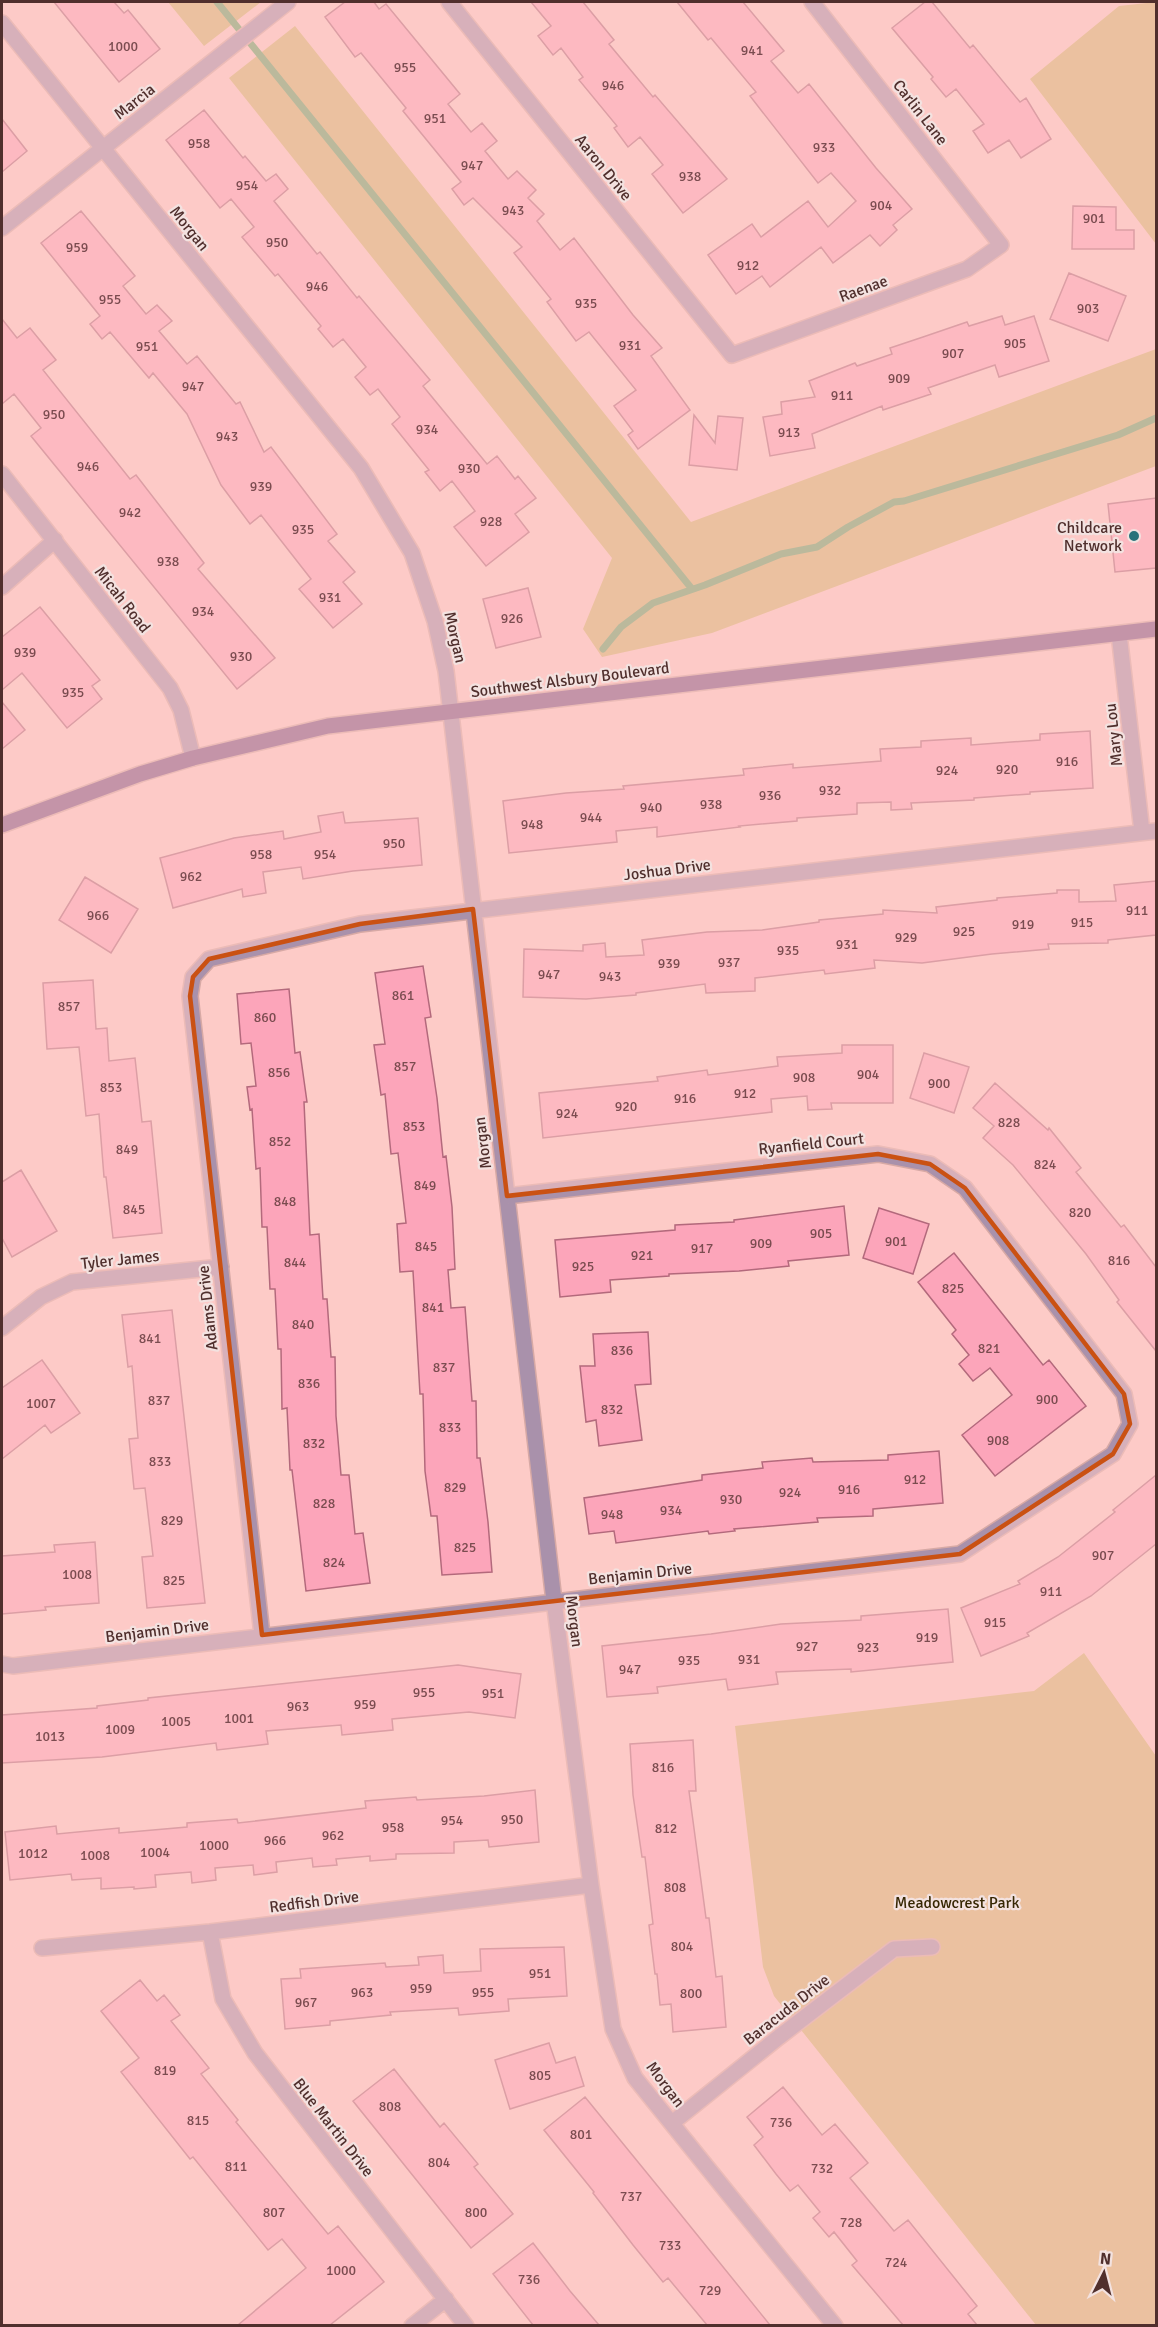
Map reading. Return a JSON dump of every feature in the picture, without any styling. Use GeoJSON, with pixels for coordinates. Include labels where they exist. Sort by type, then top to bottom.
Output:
{"type":"FeatureCollection","features":[{"type":"Feature","properties":{"kind":"main road","name":"Southwest Alsbury Boulevard"},"geometry":{"type":"LineString","coordinates":[[2,825],[85,793],[193,758],[328,726],[1156,629]]}},
{"type":"Feature","properties":{"kind":"street","name":"Marcia"},"geometry":{"type":"LineString","coordinates":[[2,228],[288,2]]}},
{"type":"Feature","properties":{"kind":"street","name":"Aaron Drive"},"geometry":{"type":"LineString","coordinates":[[449,2],[732,355]]}},
{"type":"Feature","properties":{"kind":"street","name":"Carlin Lane"},"geometry":{"type":"LineString","coordinates":[[812,2],[1001,245]]}},
{"type":"Feature","properties":{"kind":"street","name":"Morgan"},"geometry":{"type":"LineString","coordinates":[[2,23],[361,468],[412,553],[435,621],[446,671],[554,1601],[591,1885],[613,2029],[635,2078],[835,2325]]}},
{"type":"Feature","properties":{"kind":"street","name":"Raenae"},"geometry":{"type":"LineString","coordinates":[[732,355],[968,269],[1001,245]]}},
{"type":"Feature","properties":{"kind":"street","name":"Micah Road"},"geometry":{"type":"LineString","coordinates":[[2,474],[170,688],[181,710],[193,758]]}},
{"type":"Feature","properties":{"kind":"street"},"geometry":{"type":"LineString","coordinates":[[2,587],[55,540]]}},
{"type":"Feature","properties":{"kind":"street","name":"Mary Lou"},"geometry":{"type":"LineString","coordinates":[[1119,634],[1149,832]]}},
{"type":"Feature","properties":{"kind":"street","name":"Joshua Drive"},"geometry":{"type":"LineString","coordinates":[[193,977],[209,959],[360,924],[473,909],[1149,832]]}},
{"type":"Feature","properties":{"kind":"street","name":"Adams Drive"},"geometry":{"type":"LineString","coordinates":[[193,977],[190,996],[262,1635]]}},
{"type":"Feature","properties":{"kind":"street","name":"Ryanfield Court"},"geometry":{"type":"LineString","coordinates":[[507,1196],[878,1154],[930,1164],[965,1188],[1124,1394],[1130,1424]]}},
{"type":"Feature","properties":{"kind":"street","name":"Tyler James"},"geometry":{"type":"LineString","coordinates":[[2,1328],[41,1297],[72,1282],[221,1267]]}},
{"type":"Feature","properties":{"kind":"street","name":"Benjamin Drive"},"geometry":{"type":"LineString","coordinates":[[2,1664],[13,1666],[960,1554],[1113,1454],[1130,1424]]}},
{"type":"Feature","properties":{"kind":"street","name":"Redfish Drive"},"geometry":{"type":"LineString","coordinates":[[42,1948],[210,1932],[591,1885]]}},
{"type":"Feature","properties":{"kind":"street","name":"Blue Martin Drive"},"geometry":{"type":"LineString","coordinates":[[210,1932],[223,1999],[255,2053],[466,2325]]}},
{"type":"Feature","properties":{"kind":"street","name":"Baracuda Drive"},"geometry":{"type":"LineString","coordinates":[[672,2122],[778,2037],[894,1949],[932,1947]]}},
{"type":"Feature","properties":{"kind":"street"},"geometry":{"type":"LineString","coordinates":[[412,2325],[446,2299]]}},
{"type":"Feature","properties":{"kind":"highlighted area"},"geometry":{"type":"Polygon","coordinates":[[[473,909],[507,1196],[878,1154],[930,1164],[965,1188],[1124,1394],[1130,1424],[1113,1454],[960,1554],[262,1635],[190,996],[193,977],[209,959],[360,924],[473,909]]]}},
{"type":"Feature","properties":{"kind":"green space"},"geometry":{"type":"Polygon","coordinates":[[[168,2],[261,2],[204,46],[168,2]]]}},
{"type":"Feature","properties":{"kind":"green space"},"geometry":{"type":"Polygon","coordinates":[[[1156,2],[1156,244],[1030,79],[1119,6],[1156,2]]]}},
{"type":"Feature","properties":{"kind":"green space"},"geometry":{"type":"Polygon","coordinates":[[[295,26],[691,522],[1156,349],[1156,466],[712,633],[602,657],[583,629],[612,558],[229,78],[295,26]]]}},
{"type":"Feature","properties":{"kind":"green space","name":"Meadowcrest Park"},"geometry":{"type":"Polygon","coordinates":[[[1084,1653],[1156,1756],[1156,2325],[1036,2325],[774,1996],[763,1967],[735,1726],[1034,1691],[1084,1653]]]}},
{"type":"Feature","properties":{"kind":"building"},"geometry":{"type":"Polygon","coordinates":[[[54,2],[114,2],[124,13],[128,10],[160,49],[119,82],[54,2]]]}},
{"type":"Feature","properties":{"kind":"building"},"geometry":{"type":"Polygon","coordinates":[[[345,2],[374,2],[379,9],[386,4],[460,94],[448,104],[471,132],[482,123],[497,141],[485,151],[508,179],[517,171],[536,190],[528,198],[544,214],[537,221],[560,250],[574,238],[633,315],[662,348],[651,356],[690,410],[638,449],[628,435],[633,431],[614,406],[636,390],[589,332],[576,341],[547,302],[551,299],[514,253],[522,247],[473,198],[464,205],[452,189],[461,182],[403,111],[406,108],[361,53],[355,57],[325,17],[345,2]]]}},
{"type":"Feature","properties":{"kind":"building"},"geometry":{"type":"Polygon","coordinates":[[[531,2],[583,2],[614,40],[609,44],[727,179],[683,213],[652,174],[663,165],[640,137],[628,147],[614,128],[617,126],[579,80],[583,77],[561,48],[553,55],[538,36],[551,26],[531,2]]]}},
{"type":"Feature","properties":{"kind":"building"},"geometry":{"type":"Polygon","coordinates":[[[677,2],[743,2],[784,51],[771,61],[798,93],[809,84],[912,209],[893,225],[897,230],[880,246],[870,235],[833,263],[821,247],[770,287],[762,276],[736,294],[708,255],[752,224],[761,237],[808,201],[828,227],[856,201],[831,173],[818,183],[750,96],[756,92],[711,38],[708,40],[677,2]]]}},
{"type":"Feature","properties":{"kind":"building"},"geometry":{"type":"Polygon","coordinates":[[[925,2],[932,2],[970,48],[973,45],[1020,102],[1026,98],[1051,139],[1021,158],[1009,140],[988,153],[973,131],[984,124],[956,89],[946,97],[931,79],[933,77],[892,28],[925,2]]]}},
{"type":"Feature","properties":{"kind":"building"},"geometry":{"type":"Polygon","coordinates":[[[204,110],[243,158],[245,156],[266,181],[276,174],[288,189],[274,201],[317,254],[320,252],[357,298],[359,296],[430,380],[423,386],[487,464],[497,456],[515,479],[518,476],[536,498],[515,514],[529,532],[486,566],[454,527],[475,511],[452,481],[440,491],[425,472],[429,470],[392,424],[400,417],[378,389],[370,395],[355,377],[366,367],[343,339],[333,347],[318,329],[321,326],[278,274],[275,276],[242,237],[254,227],[231,199],[220,208],[166,140],[204,110]]]}},
{"type":"Feature","properties":{"kind":"building"},"geometry":{"type":"Polygon","coordinates":[[[2,119],[27,151],[2,172],[2,119]]]}},
{"type":"Feature","properties":{"kind":"building"},"geometry":{"type":"Polygon","coordinates":[[[1073,206],[1116,207],[1116,230],[1134,230],[1134,249],[1072,249],[1073,206]]]}},
{"type":"Feature","properties":{"kind":"building"},"geometry":{"type":"Polygon","coordinates":[[[81,211],[135,276],[123,286],[146,314],[157,305],[172,321],[159,331],[187,364],[197,356],[236,404],[240,402],[264,452],[271,447],[337,534],[328,541],[355,572],[343,582],[362,604],[333,628],[299,589],[311,579],[261,515],[250,524],[221,485],[187,414],[153,373],[149,378],[110,332],[102,339],[90,324],[100,316],[41,243],[81,211]]]}},
{"type":"Feature","properties":{"kind":"building"},"geometry":{"type":"Polygon","coordinates":[[[1069,273],[1126,296],[1108,341],[1050,319],[1069,273]]]}},
{"type":"Feature","properties":{"kind":"building"},"geometry":{"type":"Polygon","coordinates":[[[1002,316],[1005,325],[1034,316],[1049,361],[999,377],[995,365],[928,388],[931,394],[883,410],[882,406],[812,434],[815,448],[770,456],[763,417],[782,414],[781,402],[815,397],[809,381],[855,363],[857,366],[892,354],[890,348],[967,322],[969,326],[1002,316]]]}},
{"type":"Feature","properties":{"kind":"building"},"geometry":{"type":"Polygon","coordinates":[[[2,319],[17,338],[30,328],[56,360],[43,370],[130,479],[136,475],[204,563],[198,569],[275,658],[237,689],[31,436],[41,428],[14,394],[2,404],[2,319]]]}},
{"type":"Feature","properties":{"kind":"building"},"geometry":{"type":"Polygon","coordinates":[[[694,415],[715,443],[718,416],[743,418],[737,470],[689,465],[694,415]]]}},
{"type":"Feature","properties":{"kind":"building","name":"Childcare Network"},"geometry":{"type":"Polygon","coordinates":[[[1156,498],[1156,568],[1115,572],[1108,504],[1156,498]]]}},
{"type":"Feature","properties":{"kind":"building"},"geometry":{"type":"Polygon","coordinates":[[[528,588],[541,637],[496,648],[483,599],[528,588]]]}},
{"type":"Feature","properties":{"kind":"building"},"geometry":{"type":"Polygon","coordinates":[[[40,607],[100,680],[92,686],[102,699],[67,728],[22,673],[2,690],[2,637],[40,607]]]}},
{"type":"Feature","properties":{"kind":"building"},"geometry":{"type":"Polygon","coordinates":[[[2,702],[25,730],[2,749],[2,702]]]}},
{"type":"Feature","properties":{"kind":"building"},"geometry":{"type":"Polygon","coordinates":[[[1090,731],[1093,788],[1030,792],[1030,794],[974,798],[974,800],[911,803],[912,809],[891,810],[891,802],[857,803],[857,814],[797,818],[797,821],[657,837],[657,827],[616,831],[617,842],[509,853],[503,801],[624,789],[623,786],[744,775],[743,769],[793,764],[793,768],[881,761],[880,749],[921,747],[921,741],[971,738],[971,745],[1040,740],[1040,734],[1090,731]]]}},
{"type":"Feature","properties":{"kind":"building"},"geometry":{"type":"Polygon","coordinates":[[[343,812],[345,823],[418,818],[422,865],[353,871],[303,879],[301,867],[263,872],[266,893],[243,897],[242,889],[173,908],[160,858],[234,838],[283,831],[284,839],[321,832],[318,816],[343,812]]]}},
{"type":"Feature","properties":{"kind":"building"},"geometry":{"type":"Polygon","coordinates":[[[85,877],[138,909],[111,953],[59,920],[85,877]]]}},
{"type":"Feature","properties":{"kind":"building"},"geometry":{"type":"Polygon","coordinates":[[[1156,881],[1156,935],[1108,940],[1108,943],[1048,944],[1049,949],[922,963],[874,960],[875,968],[825,974],[824,970],[755,978],[755,991],[706,993],[705,984],[636,993],[636,995],[586,999],[523,997],[524,949],[583,951],[583,945],[605,943],[606,957],[644,955],[642,940],[707,932],[762,930],[819,922],[819,920],[883,914],[883,910],[937,913],[936,907],[997,900],[997,898],[1057,893],[1057,890],[1079,890],[1079,902],[1116,901],[1114,885],[1156,881]]]}},
{"type":"Feature","properties":{"kind":"building"},"geometry":{"type":"Polygon","coordinates":[[[423,966],[431,1017],[425,1018],[443,1157],[446,1156],[452,1207],[455,1269],[448,1270],[451,1308],[465,1307],[472,1401],[476,1401],[477,1458],[480,1458],[492,1572],[442,1575],[437,1516],[431,1516],[425,1471],[423,1394],[420,1394],[413,1271],[400,1272],[397,1224],[406,1223],[398,1153],[391,1154],[385,1094],[381,1095],[374,1045],[385,1044],[375,973],[423,966]]]}},
{"type":"Feature","properties":{"kind":"building"},"geometry":{"type":"Polygon","coordinates":[[[93,980],[96,1029],[107,1028],[109,1061],[135,1058],[142,1122],[151,1121],[162,1233],[113,1238],[106,1177],[104,1177],[99,1114],[86,1116],[79,1047],[47,1049],[43,983],[93,980]]]}},
{"type":"Feature","properties":{"kind":"building"},"geometry":{"type":"Polygon","coordinates":[[[289,989],[295,1053],[300,1052],[307,1102],[304,1102],[310,1235],[319,1234],[323,1299],[327,1299],[331,1357],[335,1357],[336,1416],[341,1475],[349,1475],[355,1534],[363,1533],[370,1583],[306,1591],[292,1470],[290,1470],[287,1408],[282,1409],[281,1349],[278,1349],[275,1289],[270,1289],[267,1227],[262,1227],[260,1168],[256,1169],[252,1109],[250,1110],[247,1087],[256,1086],[251,1043],[241,1044],[237,994],[289,989]]]}},
{"type":"Feature","properties":{"kind":"building"},"geometry":{"type":"Polygon","coordinates":[[[842,1045],[893,1045],[893,1103],[831,1103],[832,1109],[808,1110],[807,1096],[771,1099],[772,1112],[543,1138],[539,1093],[658,1081],[657,1077],[707,1070],[708,1075],[778,1066],[777,1057],[842,1053],[842,1045]]]}},
{"type":"Feature","properties":{"kind":"building"},"geometry":{"type":"Polygon","coordinates":[[[924,1053],[969,1067],[954,1113],[910,1098],[924,1053]]]}},
{"type":"Feature","properties":{"kind":"building"},"geometry":{"type":"Polygon","coordinates":[[[995,1083],[1048,1130],[1049,1128],[1081,1168],[1076,1172],[1121,1227],[1124,1225],[1156,1267],[1156,1351],[1117,1302],[1119,1300],[1086,1254],[1013,1165],[983,1138],[994,1126],[973,1108],[995,1083]]]}},
{"type":"Feature","properties":{"kind":"building"},"geometry":{"type":"Polygon","coordinates":[[[21,1170],[57,1231],[12,1257],[2,1238],[2,1182],[21,1170]]]}},
{"type":"Feature","properties":{"kind":"building"},"geometry":{"type":"Polygon","coordinates":[[[844,1206],[849,1255],[788,1261],[789,1266],[610,1280],[611,1292],[560,1297],[555,1240],[675,1230],[675,1225],[734,1222],[734,1220],[844,1206]]]}},
{"type":"Feature","properties":{"kind":"building"},"geometry":{"type":"Polygon","coordinates":[[[879,1208],[929,1224],[913,1274],[863,1258],[879,1208]]]}},
{"type":"Feature","properties":{"kind":"building"},"geometry":{"type":"Polygon","coordinates":[[[954,1253],[1043,1365],[1049,1360],[1086,1406],[995,1476],[962,1435],[1012,1395],[990,1368],[973,1381],[959,1364],[969,1355],[952,1334],[956,1330],[918,1282],[954,1253]]]}},
{"type":"Feature","properties":{"kind":"building"},"geometry":{"type":"Polygon","coordinates":[[[172,1310],[205,1603],[147,1608],[142,1557],[153,1556],[145,1488],[134,1489],[129,1439],[138,1438],[132,1366],[128,1367],[122,1315],[172,1310]]]}},
{"type":"Feature","properties":{"kind":"building"},"geometry":{"type":"Polygon","coordinates":[[[648,1332],[651,1384],[635,1385],[642,1440],[599,1446],[596,1420],[586,1422],[580,1366],[595,1366],[593,1334],[648,1332]]]}},
{"type":"Feature","properties":{"kind":"building"},"geometry":{"type":"Polygon","coordinates":[[[42,1360],[80,1413],[51,1433],[45,1425],[2,1459],[2,1388],[42,1360]]]}},
{"type":"Feature","properties":{"kind":"building"},"geometry":{"type":"Polygon","coordinates":[[[939,1451],[943,1503],[873,1509],[873,1516],[817,1518],[818,1522],[734,1529],[735,1531],[709,1534],[708,1531],[616,1543],[614,1531],[589,1534],[584,1498],[702,1480],[702,1475],[763,1468],[762,1462],[812,1458],[813,1462],[888,1460],[888,1455],[939,1451]]]}},
{"type":"Feature","properties":{"kind":"building"},"geometry":{"type":"Polygon","coordinates":[[[1156,1475],[1156,1544],[1091,1596],[1027,1633],[1029,1636],[981,1656],[961,1608],[1020,1584],[1018,1581],[1058,1557],[1115,1512],[1113,1510],[1156,1475]]]}},
{"type":"Feature","properties":{"kind":"building"},"geometry":{"type":"Polygon","coordinates":[[[95,1542],[99,1603],[45,1607],[46,1610],[2,1614],[2,1556],[55,1552],[54,1545],[95,1542]]]}},
{"type":"Feature","properties":{"kind":"building"},"geometry":{"type":"Polygon","coordinates":[[[948,1609],[953,1662],[851,1672],[851,1669],[776,1672],[778,1684],[728,1690],[726,1679],[657,1687],[658,1693],[607,1697],[602,1646],[781,1624],[861,1620],[861,1616],[948,1609]]]}},
{"type":"Feature","properties":{"kind":"building"},"geometry":{"type":"Polygon","coordinates":[[[458,1665],[521,1674],[515,1718],[469,1712],[392,1719],[393,1730],[342,1735],[341,1725],[266,1731],[268,1744],[217,1750],[216,1743],[102,1757],[2,1763],[2,1715],[97,1708],[97,1706],[148,1700],[148,1698],[458,1665]]]}},
{"type":"Feature","properties":{"kind":"building"},"geometry":{"type":"Polygon","coordinates":[[[693,1740],[696,1791],[689,1791],[716,1977],[722,1976],[726,2027],[673,2032],[671,2004],[660,2005],[657,1974],[655,1974],[649,1925],[653,1924],[645,1857],[642,1857],[633,1795],[630,1744],[693,1740]]]}},
{"type":"Feature","properties":{"kind":"building"},"geometry":{"type":"Polygon","coordinates":[[[535,1790],[539,1842],[489,1847],[488,1840],[454,1842],[454,1853],[396,1854],[396,1859],[370,1861],[370,1856],[336,1859],[337,1865],[313,1867],[312,1858],[276,1862],[277,1872],[254,1875],[253,1865],[215,1868],[216,1880],[192,1883],[191,1872],[155,1875],[156,1887],[134,1889],[134,1887],[101,1889],[101,1878],[72,1880],[71,1874],[10,1880],[5,1832],[56,1826],[57,1834],[119,1828],[119,1833],[187,1827],[187,1823],[237,1819],[238,1823],[366,1808],[365,1801],[416,1797],[417,1800],[484,1796],[535,1790]]]}},
{"type":"Feature","properties":{"kind":"building"},"geometry":{"type":"Polygon","coordinates":[[[564,1947],[567,1996],[508,1999],[509,2011],[459,2015],[458,2008],[390,2012],[391,2015],[330,2021],[330,2025],[285,2029],[281,1979],[301,1978],[300,1969],[385,1963],[386,1967],[419,1965],[418,1957],[443,1955],[444,1973],[481,1971],[480,1949],[564,1947]]]}},
{"type":"Feature","properties":{"kind":"building"},"geometry":{"type":"Polygon","coordinates":[[[140,1980],[157,2001],[164,1995],[180,2015],[171,2021],[209,2068],[201,2074],[238,2120],[236,2122],[328,2234],[338,2226],[384,2282],[330,2325],[238,2325],[306,2268],[282,2239],[268,2250],[193,2157],[190,2159],[121,2072],[139,2058],[101,2011],[140,1980]]]}},
{"type":"Feature","properties":{"kind":"building"},"geometry":{"type":"Polygon","coordinates":[[[549,2043],[556,2063],[575,2057],[584,2086],[510,2109],[495,2060],[549,2043]]]}},
{"type":"Feature","properties":{"kind":"building"},"geometry":{"type":"Polygon","coordinates":[[[394,2069],[440,2127],[444,2123],[478,2164],[474,2167],[513,2214],[471,2248],[353,2101],[394,2069]]]}},
{"type":"Feature","properties":{"kind":"building"},"geometry":{"type":"Polygon","coordinates":[[[783,2087],[822,2135],[835,2124],[868,2163],[850,2178],[894,2231],[908,2220],[977,2306],[968,2314],[977,2325],[903,2325],[852,2265],[857,2261],[834,2232],[829,2237],[813,2218],[820,2212],[798,2185],[790,2191],[776,2174],[754,2145],[763,2137],[747,2117],[783,2087]]]}},
{"type":"Feature","properties":{"kind":"building"},"geometry":{"type":"Polygon","coordinates":[[[585,2097],[770,2325],[707,2325],[668,2278],[663,2282],[544,2130],[585,2097]]]}},
{"type":"Feature","properties":{"kind":"building"},"geometry":{"type":"Polygon","coordinates":[[[533,2243],[599,2325],[533,2325],[493,2274],[533,2243]]]}},
{"type":"Feature","properties":{"kind":"waterway"},"geometry":{"type":"LineString","coordinates":[[217,2],[692,589]]}},
{"type":"Feature","properties":{"kind":"waterway"},"geometry":{"type":"LineString","coordinates":[[603,649],[621,627],[653,603],[781,554],[817,547],[894,502],[904,501],[1118,435],[1156,418]]}},
{"type":"Feature","properties":{"kind":"place","name":"Childcare Network"},"geometry":{"type":"Point","coordinates":[1134,536]}}]}
